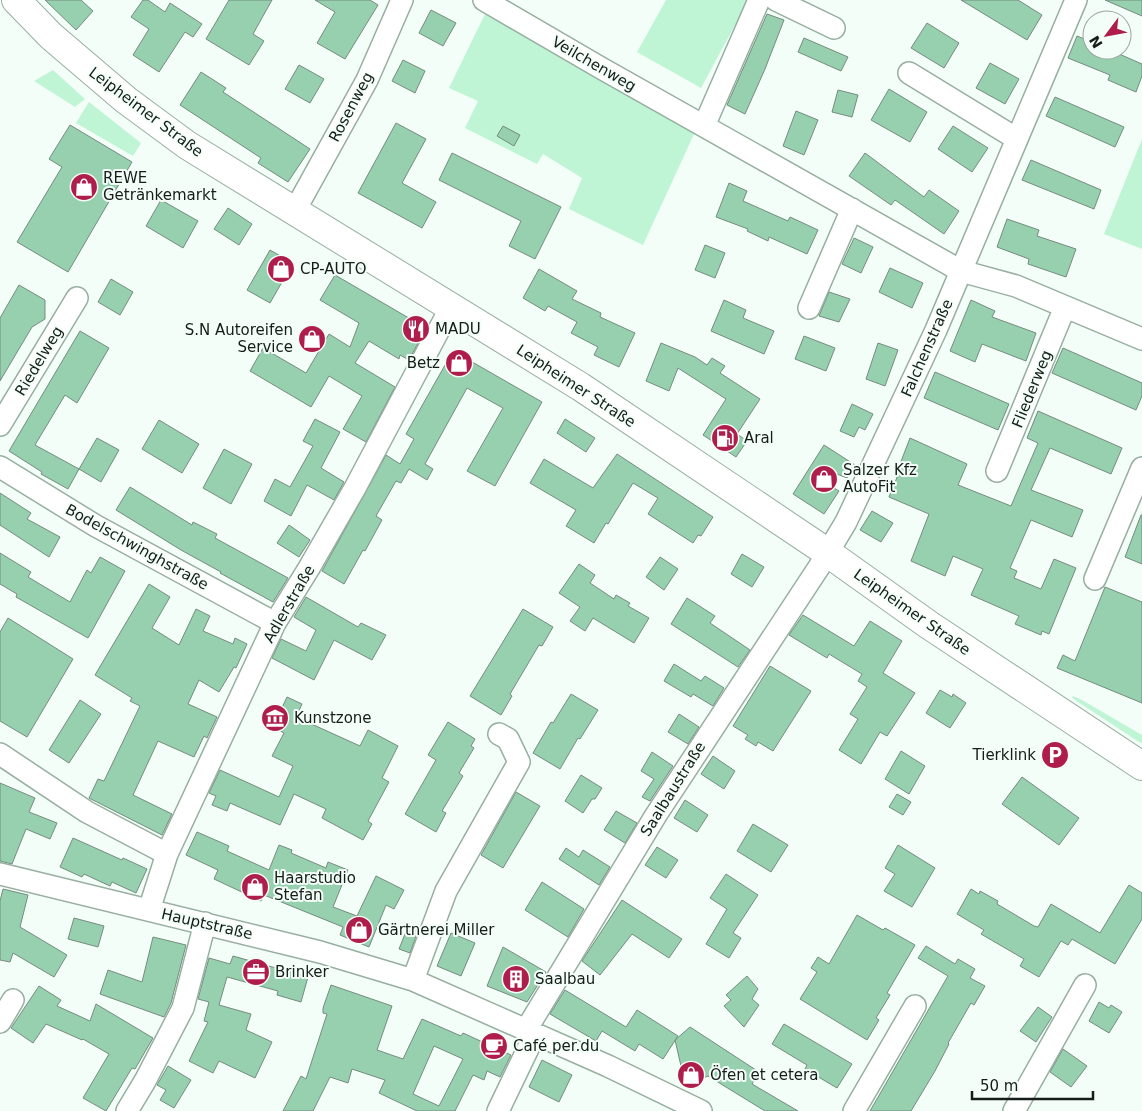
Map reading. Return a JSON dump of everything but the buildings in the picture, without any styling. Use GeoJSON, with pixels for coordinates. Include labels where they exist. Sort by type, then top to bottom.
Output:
{"type":"FeatureCollection","features":[{"type":"Feature","properties":{"kind":"main road","name":"Leipheimer Straße"},"geometry":{"type":"LineString","coordinates":[[16,0],[51,36],[126,100],[187,146],[581,386],[828,552],[936,631],[1142,766]]}},
{"type":"Feature","properties":{"kind":"street","name":"Rosenweg"},"geometry":{"type":"LineString","coordinates":[[294,212],[367,80],[402,0]]}},
{"type":"Feature","properties":{"kind":"street","name":"Veilchenweg"},"geometry":{"type":"LineString","coordinates":[[484,0],[961,271]]}},
{"type":"Feature","properties":{"kind":"street"},"geometry":{"type":"LineString","coordinates":[[704,126],[759,0]]}},
{"type":"Feature","properties":{"kind":"street"},"geometry":{"type":"LineString","coordinates":[[776,0],[834,28]]}},
{"type":"Feature","properties":{"kind":"street","name":"Falchenstraße"},"geometry":{"type":"LineString","coordinates":[[828,552],[846,522],[961,271],[1074,1]]}},
{"type":"Feature","properties":{"kind":"street"},"geometry":{"type":"LineString","coordinates":[[909,73],[1017,139]]}},
{"type":"Feature","properties":{"kind":"street"},"geometry":{"type":"LineString","coordinates":[[809,308],[852,209]]}},
{"type":"Feature","properties":{"kind":"street"},"geometry":{"type":"LineString","coordinates":[[961,271],[1016,286],[1142,339]]}},
{"type":"Feature","properties":{"kind":"street","name":"Riedelweg"},"geometry":{"type":"LineString","coordinates":[[0,425],[77,298]]}},
{"type":"Feature","properties":{"kind":"street","name":"Adlerstraße"},"geometry":{"type":"LineString","coordinates":[[149,910],[167,854],[275,623],[357,484],[451,307]]}},
{"type":"Feature","properties":{"kind":"street","name":"Fliederweg"},"geometry":{"type":"LineString","coordinates":[[997,471],[1065,307]]}},
{"type":"Feature","properties":{"kind":"street","name":"Bodelschwinghstraße"},"geometry":{"type":"LineString","coordinates":[[0,467],[96,526],[275,623]]}},
{"type":"Feature","properties":{"kind":"street"},"geometry":{"type":"LineString","coordinates":[[1095,579],[1142,468]]}},
{"type":"Feature","properties":{"kind":"street","name":"Saalbaustraße"},"geometry":{"type":"LineString","coordinates":[[498,1111],[531,1032],[661,808],[828,552]]}},
{"type":"Feature","properties":{"kind":"street"},"geometry":{"type":"LineString","coordinates":[[413,980],[446,892],[519,762],[508,739],[499,734]]}},
{"type":"Feature","properties":{"kind":"street"},"geometry":{"type":"LineString","coordinates":[[0,754],[87,812],[167,854]]}},
{"type":"Feature","properties":{"kind":"street","name":"Hauptstraße"},"geometry":{"type":"LineString","coordinates":[[0,874],[320,952],[413,980],[608,1066],[701,1111]]}},
{"type":"Feature","properties":{"kind":"street"},"geometry":{"type":"LineString","coordinates":[[127,1111],[183,1008],[205,923]]}},
{"type":"Feature","properties":{"kind":"street"},"geometry":{"type":"LineString","coordinates":[[1014,1111],[1085,985]]}},
{"type":"Feature","properties":{"kind":"street"},"geometry":{"type":"LineString","coordinates":[[0,1022],[13,1000]]}},
{"type":"Feature","properties":{"kind":"street"},"geometry":{"type":"LineString","coordinates":[[854,1111],[915,1006]]}},
{"type":"Feature","properties":{"kind":"green space"},"geometry":{"type":"Polygon","coordinates":[[[666,0],[748,1],[701,88],[637,52],[666,0]]]}},
{"type":"Feature","properties":{"kind":"green space"},"geometry":{"type":"Polygon","coordinates":[[[485,14],[695,132],[643,245],[569,209],[582,178],[543,154],[537,164],[465,128],[478,101],[449,88],[485,14]]]}},
{"type":"Feature","properties":{"kind":"green space"},"geometry":{"type":"Polygon","coordinates":[[[53,70],[85,99],[75,107],[34,81],[53,70]]]}},
{"type":"Feature","properties":{"kind":"green space"},"geometry":{"type":"Polygon","coordinates":[[[89,102],[141,143],[133,156],[76,123],[89,102]]]}},
{"type":"Feature","properties":{"kind":"green space"},"geometry":{"type":"Polygon","coordinates":[[[1142,139],[1142,249],[1104,234],[1142,139]]]}},
{"type":"Feature","properties":{"kind":"green space"},"geometry":{"type":"Polygon","coordinates":[[[1073,696],[1142,735],[1142,743],[1072,698],[1073,696]]]}},
{"type":"Feature","properties":{"kind":"place","name":"REWE Getränkemarkt"},"geometry":{"type":"Point","coordinates":[84,187]}},
{"type":"Feature","properties":{"kind":"place","name":"CP-AUTO"},"geometry":{"type":"Point","coordinates":[281,269]}},
{"type":"Feature","properties":{"kind":"place","name":"MADU"},"geometry":{"type":"Point","coordinates":[416,329]}},
{"type":"Feature","properties":{"kind":"place","name":"S.N Autoreifen Service"},"geometry":{"type":"Point","coordinates":[312,339]}},
{"type":"Feature","properties":{"kind":"place","name":"Betz"},"geometry":{"type":"Point","coordinates":[459,363]}},
{"type":"Feature","properties":{"kind":"place","name":"Aral"},"geometry":{"type":"Point","coordinates":[725,438]}},
{"type":"Feature","properties":{"kind":"place","name":"Salzer Kfz AutoFit"},"geometry":{"type":"Point","coordinates":[824,479]}},
{"type":"Feature","properties":{"kind":"place","name":"Kunstzone"},"geometry":{"type":"Point","coordinates":[275,718]}},
{"type":"Feature","properties":{"kind":"place","name":"Tierklink"},"geometry":{"type":"Point","coordinates":[1055,755]}},
{"type":"Feature","properties":{"kind":"place","name":"Haarstudio Stefan"},"geometry":{"type":"Point","coordinates":[255,887]}},
{"type":"Feature","properties":{"kind":"place","name":"Gärtnerei Miller"},"geometry":{"type":"Point","coordinates":[359,930]}},
{"type":"Feature","properties":{"kind":"place","name":"Brinker"},"geometry":{"type":"Point","coordinates":[256,972]}},
{"type":"Feature","properties":{"kind":"place","name":"Saalbau"},"geometry":{"type":"Point","coordinates":[516,979]}},
{"type":"Feature","properties":{"kind":"place","name":"Café per.du"},"geometry":{"type":"Point","coordinates":[494,1046]}},
{"type":"Feature","properties":{"kind":"place","name":"Öfen et cetera"},"geometry":{"type":"Point","coordinates":[691,1075]}}]}
